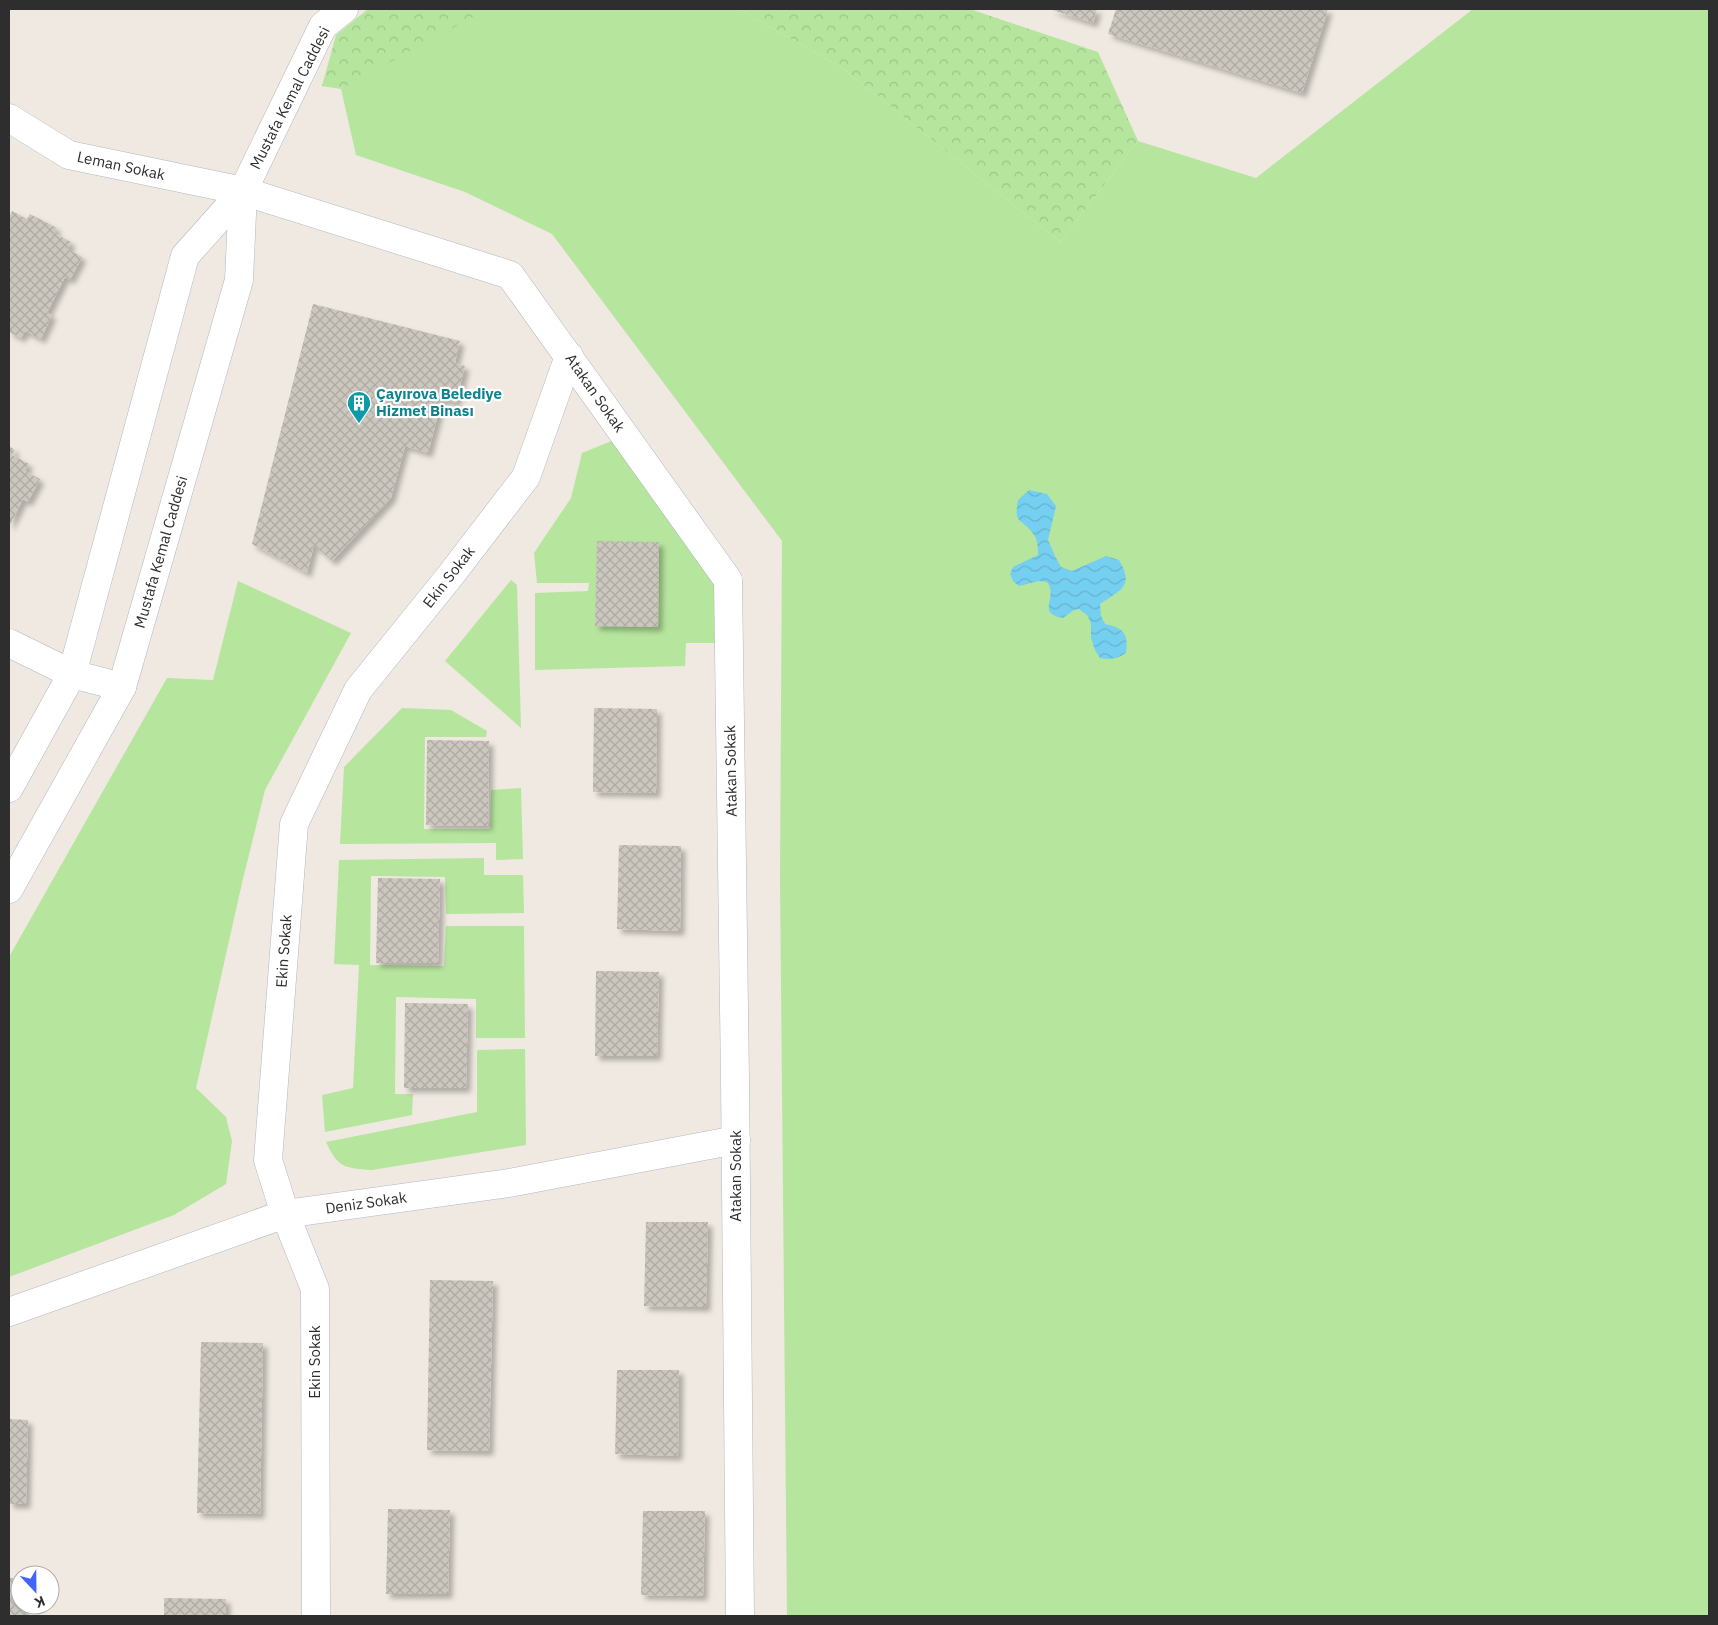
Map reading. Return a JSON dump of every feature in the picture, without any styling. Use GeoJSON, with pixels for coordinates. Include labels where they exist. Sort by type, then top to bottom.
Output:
{"type":"FeatureCollection","features":[{"type":"Feature","properties":{"kind":"street","name":"Mustafa Kemal Caddesi"},"geometry":{"type":"LineString","coordinates":[[9,788],[72,674],[185,256],[243,192],[323,26],[344,9]]}},
{"type":"Feature","properties":{"kind":"street","name":"Leman Sokak"},"geometry":{"type":"LineString","coordinates":[[9,118],[69,155],[243,192]]}},
{"type":"Feature","properties":{"kind":"street","name":"Mustafa Kemal Caddesi"},"geometry":{"type":"LineString","coordinates":[[9,889],[122,688],[239,280],[243,192]]}},
{"type":"Feature","properties":{"kind":"street","name":"Atakan Sokak"},"geometry":{"type":"LineString","coordinates":[[243,192],[510,275],[728,580],[736,1140],[740,1616]]}},
{"type":"Feature","properties":{"kind":"street","name":"Ekin Sokak"},"geometry":{"type":"LineString","coordinates":[[316,1616],[315,1289],[285,1214],[268,1160],[294,824],[358,690],[450,576],[526,477],[568,356]]}},
{"type":"Feature","properties":{"kind":"street"},"geometry":{"type":"LineString","coordinates":[[9,643],[72,674],[122,688]]}},
{"type":"Feature","properties":{"kind":"street","name":"Deniz Sokak"},"geometry":{"type":"LineString","coordinates":[[9,1312],[285,1214],[509,1183],[736,1140]]}},
{"type":"Feature","properties":{"kind":"green space"},"geometry":{"type":"Polygon","coordinates":[[[368,9],[488,9],[341,89],[322,86],[336,35],[368,9]]]}},
{"type":"Feature","properties":{"kind":"green space"},"geometry":{"type":"Polygon","coordinates":[[[485,9],[738,9],[841,67],[1060,242],[1138,141],[1256,178],[1473,9],[1709,9],[1709,1616],[787,1616],[780,878],[782,541],[552,234],[465,192],[356,155],[341,89],[409,46],[485,9]]]}},
{"type":"Feature","properties":{"kind":"green space"},"geometry":{"type":"Polygon","coordinates":[[[738,9],[970,9],[1098,52],[1138,141],[1060,242],[841,67],[738,9]]]}},
{"type":"Feature","properties":{"kind":"green space"},"geometry":{"type":"Polygon","coordinates":[[[619,438],[719,584],[720,643],[686,643],[685,666],[535,670],[535,593],[588,591],[589,583],[537,583],[534,553],[571,498],[582,453],[619,438]]]}},
{"type":"Feature","properties":{"kind":"green space"},"geometry":{"type":"Polygon","coordinates":[[[511,580],[517,585],[521,728],[445,661],[511,580]]]}},
{"type":"Feature","properties":{"kind":"green space"},"geometry":{"type":"Polygon","coordinates":[[[238,581],[351,633],[265,790],[242,883],[196,1088],[226,1117],[232,1141],[226,1184],[174,1215],[9,1277],[9,957],[167,678],[213,680],[238,581]]]}},
{"type":"Feature","properties":{"kind":"green space"},"geometry":{"type":"Polygon","coordinates":[[[402,708],[451,710],[487,731],[486,737],[425,737],[424,829],[490,829],[491,790],[521,788],[523,859],[496,860],[496,843],[340,844],[344,767],[402,708]]]}},
{"type":"Feature","properties":{"kind":"green space"},"geometry":{"type":"Polygon","coordinates":[[[484,858],[484,875],[523,875],[524,913],[446,914],[445,877],[371,876],[370,965],[444,966],[446,926],[524,926],[525,1038],[476,1038],[476,999],[396,997],[395,1094],[413,1094],[412,1115],[325,1132],[322,1095],[353,1088],[359,965],[334,964],[339,860],[484,858]]]}},
{"type":"Feature","properties":{"kind":"green space"},"geometry":{"type":"Polygon","coordinates":[[[525,1049],[526,1145],[372,1170],[343,1165],[338,1162],[330,1151],[326,1142],[477,1112],[477,1050],[525,1049]]]}},
{"type":"Feature","properties":{"kind":"water"},"geometry":{"type":"Polygon","coordinates":[[[1029,490],[1047,494],[1056,506],[1048,540],[1061,567],[1072,571],[1106,556],[1119,560],[1126,576],[1123,587],[1100,604],[1101,616],[1105,624],[1116,627],[1125,636],[1127,646],[1126,653],[1123,655],[1107,659],[1100,658],[1091,638],[1091,624],[1088,616],[1079,609],[1074,610],[1063,618],[1055,616],[1050,612],[1051,593],[1047,582],[1039,581],[1019,586],[1013,581],[1010,574],[1013,567],[1038,555],[1035,537],[1017,517],[1018,500],[1029,490]]]}},
{"type":"Feature","properties":{"kind":"building"},"geometry":{"type":"Polygon","coordinates":[[[1049,9],[1097,9],[1093,23],[1049,9]]]}},
{"type":"Feature","properties":{"kind":"building"},"geometry":{"type":"Polygon","coordinates":[[[1116,9],[1328,9],[1302,93],[1108,34],[1116,9]]]}},
{"type":"Feature","properties":{"kind":"building"},"geometry":{"type":"Polygon","coordinates":[[[12,211],[27,219],[30,214],[57,228],[54,233],[71,242],[68,249],[82,257],[70,280],[65,277],[47,313],[52,315],[41,339],[25,331],[21,338],[9,332],[9,217],[12,211]]]}},
{"type":"Feature","properties":{"kind":"building","name":"Çayırova Belediye Hizmet Binası"},"geometry":{"type":"Polygon","coordinates":[[[313,304],[460,341],[455,363],[465,366],[456,403],[442,399],[428,453],[405,446],[391,498],[332,561],[314,545],[307,573],[252,544],[313,304]]]}},
{"type":"Feature","properties":{"kind":"building"},"geometry":{"type":"Polygon","coordinates":[[[9,446],[15,450],[12,455],[29,464],[25,471],[40,479],[28,502],[23,499],[9,527],[9,446]]]}},
{"type":"Feature","properties":{"kind":"building"},"geometry":{"type":"Polygon","coordinates":[[[597,541],[659,542],[658,627],[595,626],[597,541]]]}},
{"type":"Feature","properties":{"kind":"building"},"geometry":{"type":"Polygon","coordinates":[[[594,708],[657,709],[656,793],[593,792],[594,708]]]}},
{"type":"Feature","properties":{"kind":"building"},"geometry":{"type":"Polygon","coordinates":[[[427,740],[489,741],[488,826],[426,825],[427,740]]]}},
{"type":"Feature","properties":{"kind":"building"},"geometry":{"type":"Polygon","coordinates":[[[619,845],[681,846],[680,931],[617,929],[619,845]]]}},
{"type":"Feature","properties":{"kind":"building"},"geometry":{"type":"Polygon","coordinates":[[[378,878],[440,879],[438,963],[376,963],[378,878]]]}},
{"type":"Feature","properties":{"kind":"building"},"geometry":{"type":"Polygon","coordinates":[[[596,971],[659,972],[657,1056],[595,1056],[596,971]]]}},
{"type":"Feature","properties":{"kind":"building"},"geometry":{"type":"Polygon","coordinates":[[[405,1003],[468,1004],[466,1088],[404,1088],[405,1003]]]}},
{"type":"Feature","properties":{"kind":"building"},"geometry":{"type":"Polygon","coordinates":[[[646,1222],[708,1222],[706,1307],[644,1306],[646,1222]]]}},
{"type":"Feature","properties":{"kind":"building"},"geometry":{"type":"Polygon","coordinates":[[[430,1280],[493,1281],[489,1451],[427,1450],[430,1280]]]}},
{"type":"Feature","properties":{"kind":"building"},"geometry":{"type":"Polygon","coordinates":[[[201,1342],[263,1343],[260,1514],[197,1513],[201,1342]]]}},
{"type":"Feature","properties":{"kind":"building"},"geometry":{"type":"Polygon","coordinates":[[[617,1370],[679,1370],[678,1456],[615,1454],[617,1370]]]}},
{"type":"Feature","properties":{"kind":"building"},"geometry":{"type":"Polygon","coordinates":[[[9,1419],[28,1420],[26,1504],[9,1504],[9,1419]]]}},
{"type":"Feature","properties":{"kind":"building"},"geometry":{"type":"Polygon","coordinates":[[[388,1509],[450,1510],[448,1594],[386,1594],[388,1509]]]}},
{"type":"Feature","properties":{"kind":"building"},"geometry":{"type":"Polygon","coordinates":[[[643,1511],[705,1511],[703,1596],[641,1595],[643,1511]]]}},
{"type":"Feature","properties":{"kind":"building"},"geometry":{"type":"Polygon","coordinates":[[[10,1578],[10,1615],[24,1616],[9,1616],[10,1578]]]}},
{"type":"Feature","properties":{"kind":"building"},"geometry":{"type":"Polygon","coordinates":[[[164,1598],[226,1599],[226,1616],[164,1616],[164,1598]]]}},
{"type":"Feature","properties":{"kind":"place","name":"Çayırova Belediye Hizmet Binası"},"geometry":{"type":"Point","coordinates":[359,424]}}]}
